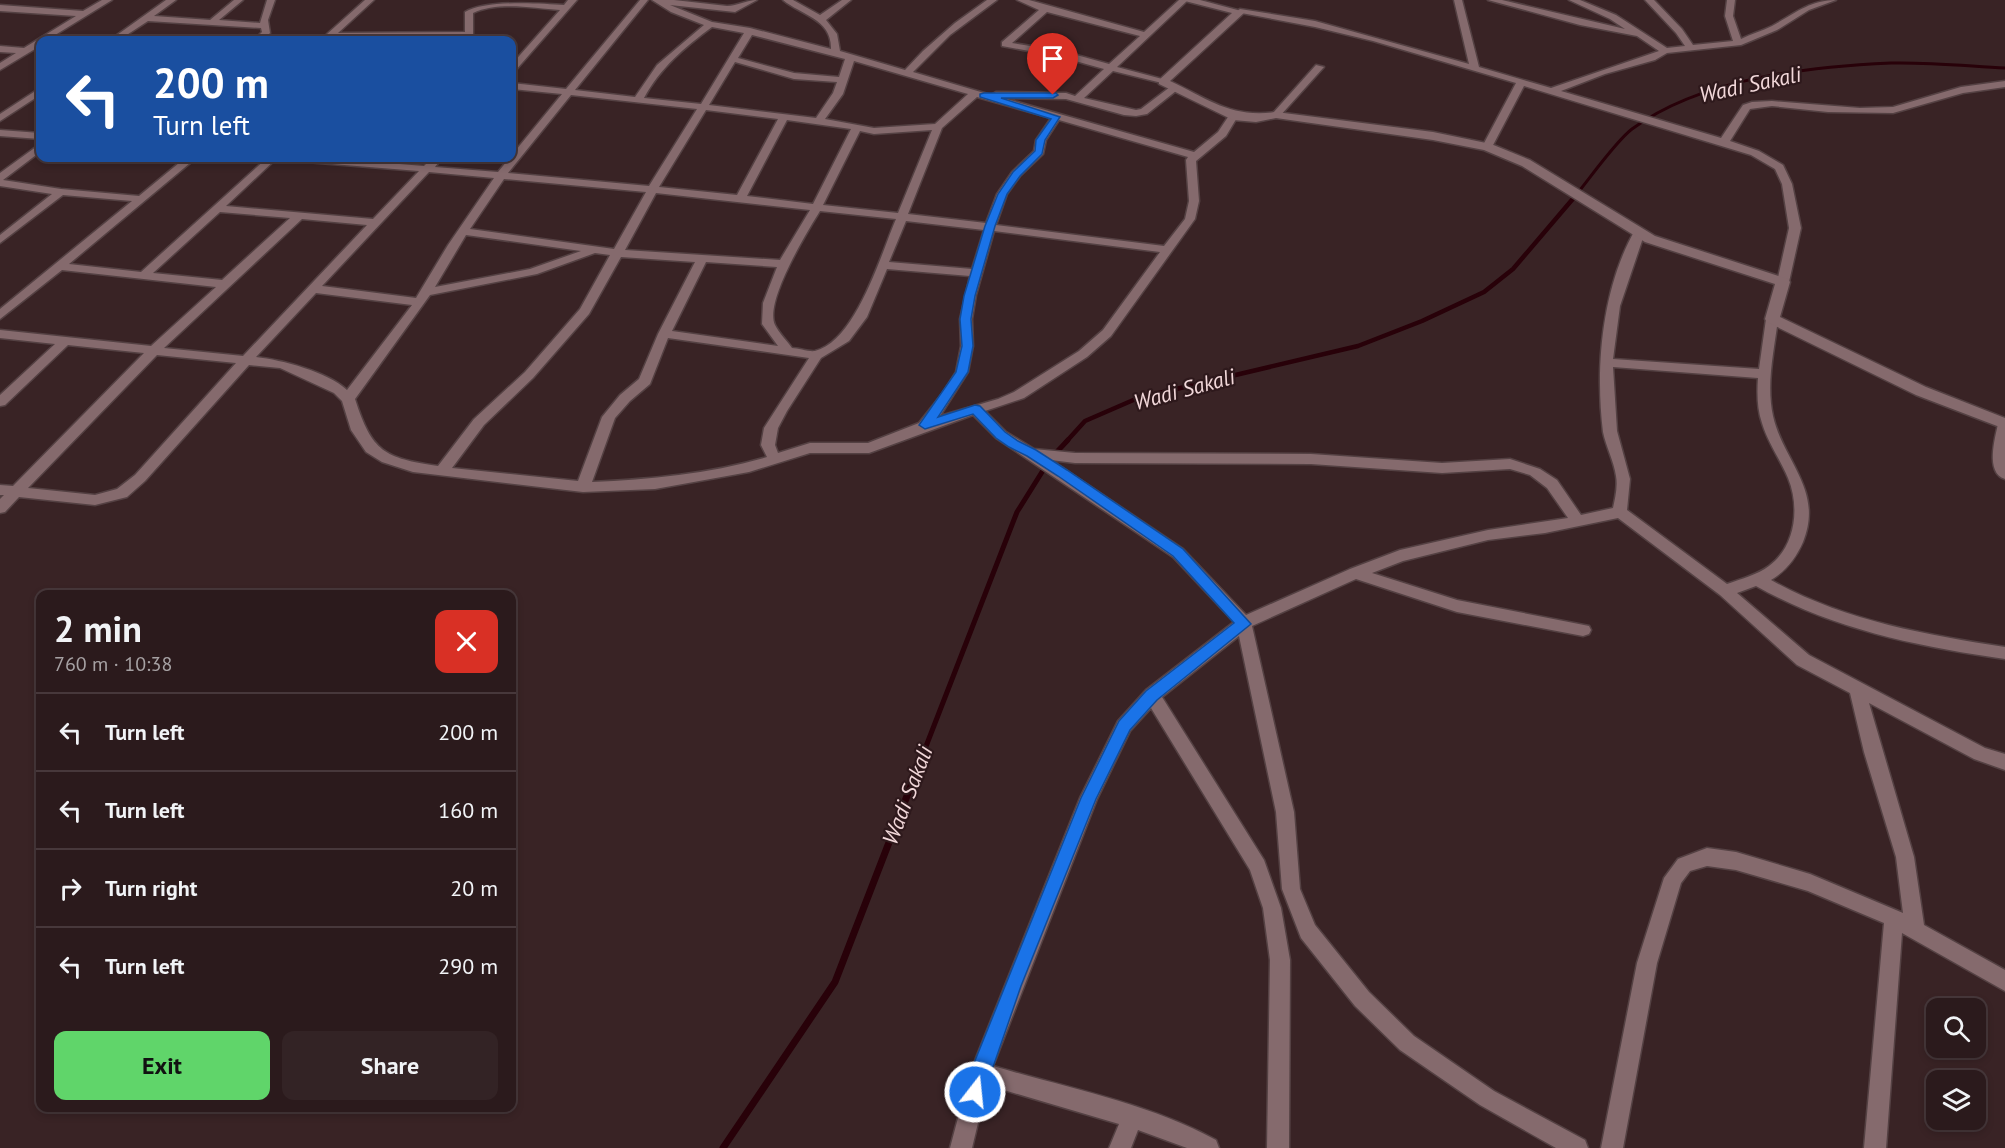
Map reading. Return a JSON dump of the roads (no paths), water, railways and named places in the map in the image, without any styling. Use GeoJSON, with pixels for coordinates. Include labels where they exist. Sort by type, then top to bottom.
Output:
{"type":"FeatureCollection","features":[{"type":"Feature","properties":{"kind":"street"},"geometry":{"type":"LineString","coordinates":[[23,10],[40,0]]}},
{"type":"Feature","properties":{"kind":"street"},"geometry":{"type":"LineString","coordinates":[[49,36],[108,0]]}},
{"type":"Feature","properties":{"kind":"street"},"geometry":{"type":"LineString","coordinates":[[120,36],[172,0]]}},
{"type":"Feature","properties":{"kind":"street"},"geometry":{"type":"LineString","coordinates":[[211,23],[239,0]]}},
{"type":"Feature","properties":{"kind":"street"},"geometry":{"type":"LineString","coordinates":[[263,36],[266,33],[264,20],[272,0]]}},
{"type":"Feature","properties":{"kind":"street"},"geometry":{"type":"LineString","coordinates":[[329,36],[370,0]]}},
{"type":"Feature","properties":{"kind":"street"},"geometry":{"type":"LineString","coordinates":[[516,64],[573,0]]}},
{"type":"Feature","properties":{"kind":"street"},"geometry":{"type":"LineString","coordinates":[[516,157],[644,0]]}},
{"type":"Feature","properties":{"kind":"street"},"geometry":{"type":"LineString","coordinates":[[656,0],[727,9],[735,9],[753,0]]}},
{"type":"Feature","properties":{"kind":"street"},"geometry":{"type":"LineString","coordinates":[[656,0],[674,10],[710,24],[750,31],[835,53],[1195,156]]}},
{"type":"Feature","properties":{"kind":"street"},"geometry":{"type":"LineString","coordinates":[[787,0],[821,19],[835,37],[835,53]]}},
{"type":"Feature","properties":{"kind":"street"},"geometry":{"type":"LineString","coordinates":[[821,19],[847,0]]}},
{"type":"Feature","properties":{"kind":"street"},"geometry":{"type":"LineString","coordinates":[[907,74],[923,53],[943,35],[993,0]]}},
{"type":"Feature","properties":{"kind":"street"},"geometry":{"type":"LineString","coordinates":[[1020,0],[1045,9],[1145,35]]}},
{"type":"Feature","properties":{"kind":"street"},"geometry":{"type":"LineString","coordinates":[[1078,98],[1185,0],[1315,24],[1724,142],[1755,153],[1779,167],[1787,184],[1795,228],[1772,319],[1764,374],[1766,416],[1797,483],[1802,503],[1800,530],[1794,547],[1779,567],[1757,579],[1725,591]]}},
{"type":"Feature","properties":{"kind":"street"},"geometry":{"type":"LineString","coordinates":[[1458,0],[1475,69]]}},
{"type":"Feature","properties":{"kind":"street"},"geometry":{"type":"LineString","coordinates":[[1492,0],[1589,24],[1638,33]]}},
{"type":"Feature","properties":{"kind":"street"},"geometry":{"type":"LineString","coordinates":[[1573,0],[1613,17],[1665,51]]}},
{"type":"Feature","properties":{"kind":"street"},"geometry":{"type":"LineString","coordinates":[[1649,0],[1679,31],[1690,47]]}},
{"type":"Feature","properties":{"kind":"street"},"geometry":{"type":"LineString","coordinates":[[1731,0],[1729,16],[1738,43]]}},
{"type":"Feature","properties":{"kind":"street"},"geometry":{"type":"LineString","coordinates":[[1551,91],[1602,72],[1653,58],[1665,51],[1738,43],[1774,28],[1806,8],[1832,0]]}},
{"type":"Feature","properties":{"kind":"street"},"geometry":{"type":"LineString","coordinates":[[467,36],[469,12],[480,5],[510,4],[566,8]]}},
{"type":"Feature","properties":{"kind":"street"},"geometry":{"type":"LineString","coordinates":[[0,8],[85,14]]}},
{"type":"Feature","properties":{"kind":"street"},"geometry":{"type":"LineString","coordinates":[[1045,9],[1005,44],[1052,52],[1110,67],[1168,86],[1233,116],[1256,118],[1276,116],[1433,136],[1487,147],[1526,164],[1639,232],[1674,248],[1783,282]]}},
{"type":"Feature","properties":{"kind":"street"},"geometry":{"type":"LineString","coordinates":[[774,458],[768,445],[771,428],[817,355],[844,338],[863,314],[938,127],[979,94],[1053,95],[1078,98],[1124,112],[1144,112],[1243,9]]}},
{"type":"Feature","properties":{"kind":"street"},"geometry":{"type":"LineString","coordinates":[[146,18],[265,26]]}},
{"type":"Feature","properties":{"kind":"street"},"geometry":{"type":"LineString","coordinates":[[638,99],[651,75],[682,45],[710,24]]}},
{"type":"Feature","properties":{"kind":"street"},"geometry":{"type":"LineString","coordinates":[[442,471],[479,422],[529,375],[585,311],[653,189],[750,31]]}},
{"type":"Feature","properties":{"kind":"street"},"geometry":{"type":"LineString","coordinates":[[0,67],[36,44]]}},
{"type":"Feature","properties":{"kind":"street"},"geometry":{"type":"LineString","coordinates":[[0,49],[36,52]]}},
{"type":"Feature","properties":{"kind":"street"},"geometry":{"type":"LineString","coordinates":[[819,122],[826,108],[838,93],[850,58]]}},
{"type":"Feature","properties":{"kind":"street"},"geometry":{"type":"LineString","coordinates":[[733,59],[794,76],[843,80]]}},
{"type":"Feature","properties":{"kind":"street"},"geometry":{"type":"LineString","coordinates":[[1276,116],[1320,67]]}},
{"type":"Feature","properties":{"kind":"street"},"geometry":{"type":"LineString","coordinates":[[1487,147],[1521,82]]}},
{"type":"Feature","properties":{"kind":"street"},"geometry":{"type":"LineString","coordinates":[[1724,142],[1746,107],[1751,103],[1761,102],[1815,109],[1891,110],[1957,91],[2005,84]]}},
{"type":"Feature","properties":{"kind":"street"},"geometry":{"type":"LineString","coordinates":[[516,86],[571,90],[885,131],[938,127]]}},
{"type":"Feature","properties":{"kind":"street"},"geometry":{"type":"LineString","coordinates":[[0,118],[36,94]]}},
{"type":"Feature","properties":{"kind":"street"},"geometry":{"type":"LineString","coordinates":[[0,334],[282,364],[330,386],[348,399],[358,430],[371,449],[387,459],[442,471],[583,486],[655,484],[749,467],[810,448],[869,448],[886,443],[925,425],[1003,402],[1019,395],[1083,354],[1114,325],[1190,219],[1194,201],[1190,164],[1195,156],[1222,134],[1233,116]]}},
{"type":"Feature","properties":{"kind":"street"},"geometry":{"type":"LineString","coordinates":[[925,425],[947,397],[962,372],[967,346],[966,319],[975,273],[984,251],[990,226],[1009,182],[1039,152],[1041,140],[1056,117]]}},
{"type":"Feature","properties":{"kind":"street"},"geometry":{"type":"LineString","coordinates":[[741,198],[783,119]]}},
{"type":"Feature","properties":{"kind":"street"},"geometry":{"type":"LineString","coordinates":[[788,351],[768,324],[769,303],[784,264],[817,206],[856,127]]}},
{"type":"Feature","properties":{"kind":"street"},"geometry":{"type":"LineString","coordinates":[[0,133],[36,136]]}},
{"type":"Feature","properties":{"kind":"street"},"geometry":{"type":"LineString","coordinates":[[0,178],[36,150]]}},
{"type":"Feature","properties":{"kind":"street"},"geometry":{"type":"LineString","coordinates":[[0,315],[186,162]]}},
{"type":"Feature","properties":{"kind":"street"},"geometry":{"type":"LineString","coordinates":[[144,275],[268,162]]}},
{"type":"Feature","properties":{"kind":"street"},"geometry":{"type":"LineString","coordinates":[[372,162],[817,206],[1168,250]]}},
{"type":"Feature","properties":{"kind":"street"},"geometry":{"type":"LineString","coordinates":[[0,490],[95,500],[122,493],[140,478],[246,360],[433,162]]}},
{"type":"Feature","properties":{"kind":"street"},"geometry":{"type":"LineString","coordinates":[[348,399],[423,297],[463,231],[512,162]]}},
{"type":"Feature","properties":{"kind":"street"},"geometry":{"type":"LineString","coordinates":[[0,183],[61,192],[141,199]]}},
{"type":"Feature","properties":{"kind":"street"},"geometry":{"type":"LineString","coordinates":[[0,240],[61,192]]}},
{"type":"Feature","properties":{"kind":"street"},"geometry":{"type":"LineString","coordinates":[[216,208],[376,223]]}},
{"type":"Feature","properties":{"kind":"street"},"geometry":{"type":"LineString","coordinates":[[0,508],[154,350],[299,216]]}},
{"type":"Feature","properties":{"kind":"street"},"geometry":{"type":"LineString","coordinates":[[463,231],[618,253],[784,264]]}},
{"type":"Feature","properties":{"kind":"street"},"geometry":{"type":"LineString","coordinates":[[1620,512],[1623,477],[1611,440],[1605,362],[1609,321],[1622,272],[1639,232]]}},
{"type":"Feature","properties":{"kind":"street"},"geometry":{"type":"LineString","coordinates":[[314,289],[423,297],[551,267],[574,260],[593,250]]}},
{"type":"Feature","properties":{"kind":"street"},"geometry":{"type":"LineString","coordinates":[[583,486],[609,417],[645,381],[664,334],[702,259]]}},
{"type":"Feature","properties":{"kind":"street"},"geometry":{"type":"LineString","coordinates":[[881,265],[975,273]]}},
{"type":"Feature","properties":{"kind":"street"},"geometry":{"type":"LineString","coordinates":[[59,266],[223,284]]}},
{"type":"Feature","properties":{"kind":"street"},"geometry":{"type":"LineString","coordinates":[[1772,319],[1810,335],[1921,392],[2005,424],[1998,453],[2005,474]]}},
{"type":"Feature","properties":{"kind":"street"},"geometry":{"type":"LineString","coordinates":[[664,334],[817,355]]}},
{"type":"Feature","properties":{"kind":"street"},"geometry":{"type":"LineString","coordinates":[[0,402],[65,341]]}},
{"type":"Feature","properties":{"kind":"street"},"geometry":{"type":"LineString","coordinates":[[1605,362],[1764,374]]}},
{"type":"Feature","properties":{"kind":"street"},"geometry":{"type":"LineString","coordinates":[[975,409],[1001,435],[1032,453],[1178,553],[1244,624],[1285,812],[1291,889],[1308,931],[1362,999],[1407,1043],[1486,1098],[1577,1148]]}},
{"type":"Feature","properties":{"kind":"street"},"geometry":{"type":"LineString","coordinates":[[1032,453],[1075,458],[1311,459],[1442,468],[1510,464],[1535,472],[1552,484],[1578,521]]}},
{"type":"Feature","properties":{"kind":"street"},"geometry":{"type":"LineString","coordinates":[[961,1148],[980,1073],[1089,798],[1125,726],[1152,695],[1244,624],[1355,573],[1400,556],[1488,535],[1620,512],[1725,591],[1803,660],[1980,754],[2005,762]]}},
{"type":"Feature","properties":{"kind":"street"},"geometry":{"type":"LineString","coordinates":[[1355,573],[1457,606],[1583,630]]}},
{"type":"Feature","properties":{"kind":"street"},"geometry":{"type":"LineString","coordinates":[[1757,579],[1805,604],[1852,620],[1964,648],[2005,653]]}},
{"type":"Feature","properties":{"kind":"street"},"geometry":{"type":"LineString","coordinates":[[1857,689],[1873,752],[1905,857],[1915,928]]}},
{"type":"Feature","properties":{"kind":"street"},"geometry":{"type":"LineString","coordinates":[[1152,695],[1258,866],[1272,908],[1280,960],[1278,1148]]}},
{"type":"Feature","properties":{"kind":"street"},"geometry":{"type":"LineString","coordinates":[[1612,1148],[1647,963],[1673,878],[1684,865],[1707,857],[1737,861],[1810,883],[1915,928],[2005,981]]}},
{"type":"Feature","properties":{"kind":"street"},"geometry":{"type":"LineString","coordinates":[[1272,908],[1291,889]]}},
{"type":"Feature","properties":{"kind":"street"},"geometry":{"type":"LineString","coordinates":[[1875,1148],[1894,918]]}},
{"type":"Feature","properties":{"kind":"street"},"geometry":{"type":"LineString","coordinates":[[980,1073],[1132,1117],[1191,1138],[1208,1148]]}},
{"type":"Feature","properties":{"kind":"street"},"geometry":{"type":"LineString","coordinates":[[1120,1148],[1132,1117]]}},
{"type":"Feature","properties":{"kind":"waterway","name":"Wadi Sakali"},"geometry":{"type":"LineString","coordinates":[[1576,195],[1632,129],[1660,112],[1722,87],[1790,72],[1858,65],[1919,63],[2005,68]]}},
{"type":"Feature","properties":{"kind":"waterway","name":"Wadi Sakali"},"geometry":{"type":"LineString","coordinates":[[1066,442],[1085,421],[1138,398],[1358,346],[1422,321],[1484,292],[1513,269],[1577,194]]}},
{"type":"Feature","properties":{"kind":"waterway","name":"Wadi Sakali"},"geometry":{"type":"LineString","coordinates":[[1052,457],[1068,440]]}},
{"type":"Feature","properties":{"kind":"waterway","name":"Wadi Sakali"},"geometry":{"type":"LineString","coordinates":[[923,754],[1017,512],[1047,464]]}},
{"type":"Feature","properties":{"kind":"waterway","name":"Wadi Sakali"},"geometry":{"type":"LineString","coordinates":[[723,1148],[835,982],[924,752]]}}]}
